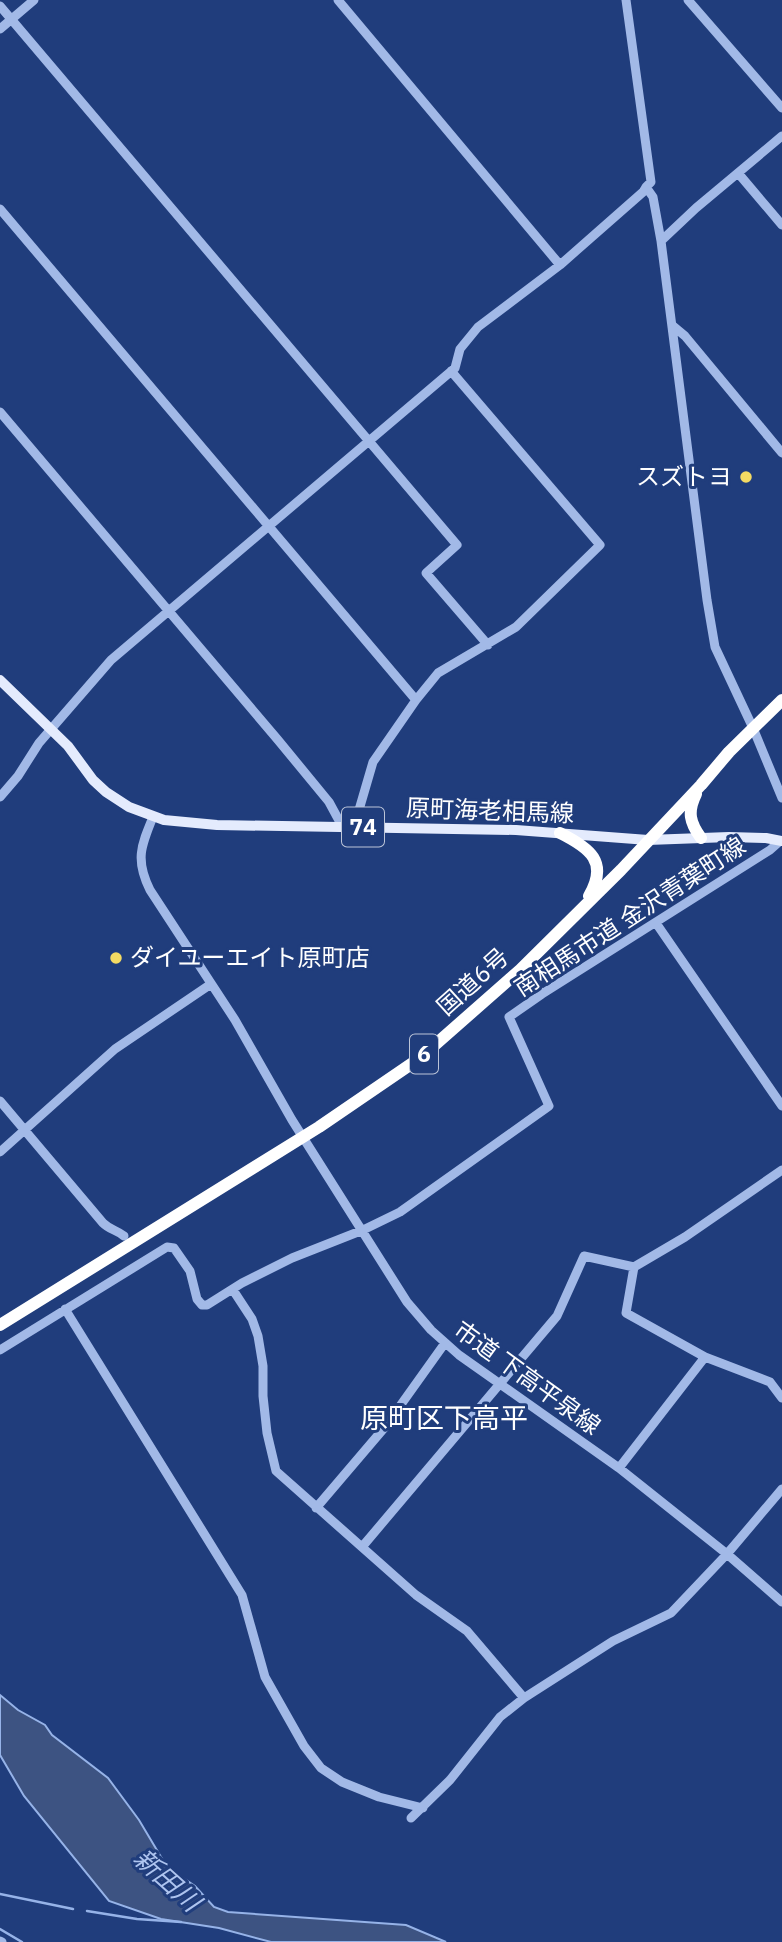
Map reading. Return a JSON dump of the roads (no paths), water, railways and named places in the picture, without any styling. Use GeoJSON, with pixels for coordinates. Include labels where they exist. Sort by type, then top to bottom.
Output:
{"type":"FeatureCollection","features":[{"type":"Feature","properties":{"kind":"highway","name":"国道6号"},"geometry":{"type":"LineString","coordinates":[[0,1325],[304,1136],[420,1058],[520,970],[582,909],[701,785],[729,752],[782,700]]}},
{"type":"Feature","properties":{"kind":"highway"},"geometry":{"type":"LineString","coordinates":[[701,785],[692,801],[690,813],[692,824],[701,838]]}},
{"type":"Feature","properties":{"kind":"highway"},"geometry":{"type":"LineString","coordinates":[[560,834],[588,850],[597,865],[597,880],[582,909]]}},
{"type":"Feature","properties":{"kind":"main road","name":"原町海老相馬線"},"geometry":{"type":"LineString","coordinates":[[0,680],[68,746],[93,780],[106,792],[129,807],[153,817],[182,823],[516,830],[648,840],[757,838],[781,841]]}},
{"type":"Feature","properties":{"kind":"street"},"geometry":{"type":"LineString","coordinates":[[0,29],[34,0]]}},
{"type":"Feature","properties":{"kind":"street"},"geometry":{"type":"LineString","coordinates":[[338,0],[560,265]]}},
{"type":"Feature","properties":{"kind":"street"},"geometry":{"type":"LineString","coordinates":[[0,797],[51,729],[111,660],[455,368],[460,349],[478,327],[560,265],[652,181],[626,0]]}},
{"type":"Feature","properties":{"kind":"street"},"geometry":{"type":"LineString","coordinates":[[688,0],[782,107]]}},
{"type":"Feature","properties":{"kind":"street"},"geometry":{"type":"LineString","coordinates":[[0,6],[457,545],[426,573],[488,645]]}},
{"type":"Feature","properties":{"kind":"street"},"geometry":{"type":"LineString","coordinates":[[662,241],[696,208],[782,136]]}},
{"type":"Feature","properties":{"kind":"street"},"geometry":{"type":"LineString","coordinates":[[738,173],[782,225]]}},
{"type":"Feature","properties":{"kind":"street"},"geometry":{"type":"LineString","coordinates":[[646,187],[653,197],[662,241],[715,647],[753,728],[782,799]]}},
{"type":"Feature","properties":{"kind":"street"},"geometry":{"type":"LineString","coordinates":[[0,209],[416,700]]}},
{"type":"Feature","properties":{"kind":"street"},"geometry":{"type":"LineString","coordinates":[[673,326],[685,336],[782,453]]}},
{"type":"Feature","properties":{"kind":"street"},"geometry":{"type":"LineString","coordinates":[[354,827],[373,762],[438,673],[516,627],[600,545],[452,370]]}},
{"type":"Feature","properties":{"kind":"street"},"geometry":{"type":"LineString","coordinates":[[0,412],[329,802],[342,826]]}},
{"type":"Feature","properties":{"kind":"street","name":"市道 下高平泉線"},"geometry":{"type":"LineString","coordinates":[[153,817],[141,855],[142,874],[235,1020],[292,1120],[407,1302],[430,1330],[445,1343],[619,1468],[727,1554],[782,1602]]}},
{"type":"Feature","properties":{"kind":"street","name":"南相馬市道 金沢青葉町線"},"geometry":{"type":"LineString","coordinates":[[0,1350],[140,1258],[167,1247],[174,1248],[190,1271],[197,1299],[202,1305],[212,1304],[292,1258],[400,1212],[549,1105],[509,1017],[781,841]]}},
{"type":"Feature","properties":{"kind":"street"},"geometry":{"type":"LineString","coordinates":[[656,923],[782,1106]]}},
{"type":"Feature","properties":{"kind":"street"},"geometry":{"type":"LineString","coordinates":[[520,970],[542,994]]}},
{"type":"Feature","properties":{"kind":"street"},"geometry":{"type":"LineString","coordinates":[[0,1152],[114,1049],[211,984]]}},
{"type":"Feature","properties":{"kind":"street"},"geometry":{"type":"LineString","coordinates":[[0,1101],[110,1230],[118,1231],[124,1236]]}},
{"type":"Feature","properties":{"kind":"street"},"geometry":{"type":"LineString","coordinates":[[362,1547],[558,1315],[584,1256],[634,1267],[685,1237],[782,1170]]}},
{"type":"Feature","properties":{"kind":"street"},"geometry":{"type":"LineString","coordinates":[[634,1267],[626,1313],[705,1357],[770,1382],[782,1398]]}},
{"type":"Feature","properties":{"kind":"street"},"geometry":{"type":"LineString","coordinates":[[233,1290],[252,1319],[258,1336],[263,1366],[265,1420],[275,1468],[280,1476],[416,1595],[467,1631],[524,1698]]}},
{"type":"Feature","properties":{"kind":"street"},"geometry":{"type":"LineString","coordinates":[[65,1309],[242,1595],[265,1677],[304,1746],[321,1768],[342,1782],[379,1797],[423,1808]]}},
{"type":"Feature","properties":{"kind":"street"},"geometry":{"type":"LineString","coordinates":[[316,1508],[385,1427],[445,1343]]}},
{"type":"Feature","properties":{"kind":"street"},"geometry":{"type":"LineString","coordinates":[[619,1468],[705,1357]]}},
{"type":"Feature","properties":{"kind":"street"},"geometry":{"type":"LineString","coordinates":[[411,1818],[461,1767],[492,1725],[524,1698],[613,1641],[671,1613],[727,1554],[782,1489]]}},
{"type":"Feature","properties":{"kind":"water","name":"新田川"},"geometry":{"type":"Polygon","coordinates":[[[0,1695],[18,1710],[45,1725],[52,1735],[108,1778],[139,1820],[167,1867],[195,1886],[214,1907],[228,1912],[406,1925],[446,1942],[271,1942],[219,1928],[161,1919],[109,1901],[24,1796],[0,1755],[0,1695]]]}},
{"type":"Feature","properties":{"kind":"waterway"},"geometry":{"type":"LineString","coordinates":[[0,1894],[73,1909]]}},
{"type":"Feature","properties":{"kind":"waterway","name":"新田川"},"geometry":{"type":"LineString","coordinates":[[87,1911],[137,1919],[181,1922]]}},
{"type":"Feature","properties":{"kind":"waterway"},"geometry":{"type":"LineString","coordinates":[[0,1929],[22,1942]]}},
{"type":"Feature","properties":{"kind":"place","name":"スズトヨ"},"geometry":{"type":"Point","coordinates":[746,477]}},
{"type":"Feature","properties":{"kind":"place","name":"ダイユーエイト原町店"},"geometry":{"type":"Point","coordinates":[116,958]}},
{"type":"Feature","properties":{"kind":"district","name":"原町区下高平"},"geometry":{"type":"Point","coordinates":[444,1418]}}]}
